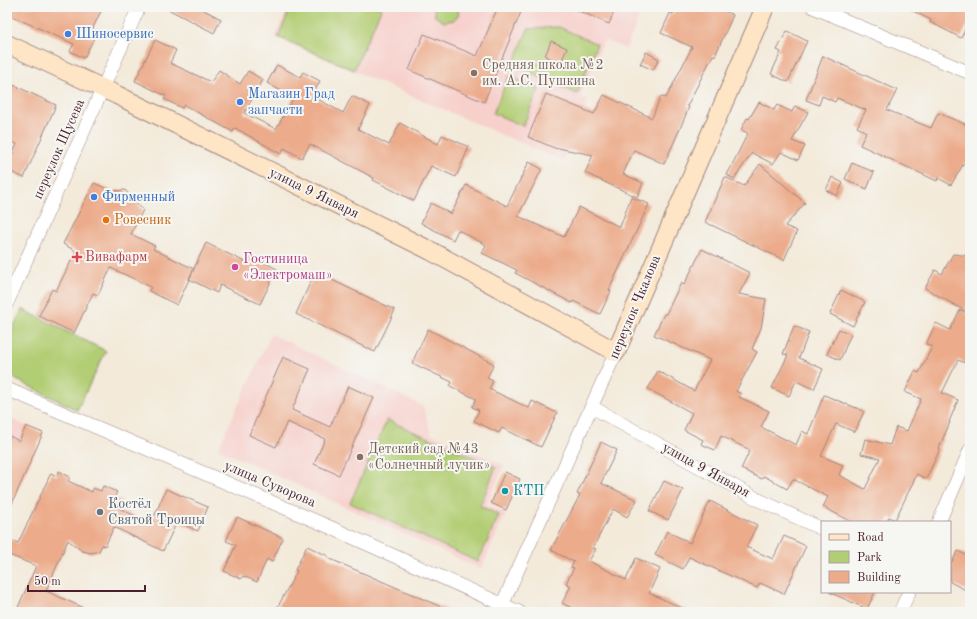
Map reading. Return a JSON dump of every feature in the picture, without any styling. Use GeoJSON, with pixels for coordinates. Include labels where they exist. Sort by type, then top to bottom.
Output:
{"type":"FeatureCollection","features":[{"type":"Feature","properties":{"kind":"street","name":"переулок Щусева"},"geometry":{"type":"LineString","coordinates":[[7,303],[138,7]]}},
{"type":"Feature","properties":{"kind":"street","name":"переулок Чкалова"},"geometry":{"type":"LineString","coordinates":[[502,605],[592,408],[765,7]]}},
{"type":"Feature","properties":{"kind":"street"},"geometry":{"type":"LineString","coordinates":[[813,7],[970,73]]}},
{"type":"Feature","properties":{"kind":"street","name":"улица 9 Января"},"geometry":{"type":"LineString","coordinates":[[7,44],[103,88],[431,251],[616,352]]}},
{"type":"Feature","properties":{"kind":"street","name":"улица Суворова"},"geometry":{"type":"LineString","coordinates":[[7,389],[318,522],[519,612]]}},
{"type":"Feature","properties":{"kind":"street","name":"улица 9 Января"},"geometry":{"type":"LineString","coordinates":[[592,408],[757,499],[821,529]]}},
{"type":"Feature","properties":{"kind":"street"},"geometry":{"type":"LineString","coordinates":[[939,521],[970,450]]}},
{"type":"Feature","properties":{"kind":"street"},"geometry":{"type":"LineString","coordinates":[[900,612],[909,593]]}},
{"type":"Feature","properties":{"kind":"shaded area","name":"Средняя школа №2 им. А.С. Пушкина"},"geometry":{"type":"Polygon","coordinates":[[[288,7],[643,7],[626,49],[604,40],[580,96],[588,100],[563,161],[275,37],[288,7]]]}},
{"type":"Feature","properties":{"kind":"shaded area","name":"Детский сад №43 «Солнечный лучик»"},"geometry":{"type":"Polygon","coordinates":[[[271,334],[423,406],[431,434],[504,465],[487,505],[506,513],[481,569],[218,449],[271,334]]]}},
{"type":"Feature","properties":{"kind":"shaded area"},"geometry":{"type":"Polygon","coordinates":[[[7,417],[26,426],[19,441],[7,515],[7,417]]]}},
{"type":"Feature","properties":{"kind":"green space"},"geometry":{"type":"Polygon","coordinates":[[[291,7],[382,7],[354,70],[278,37],[291,7]]]}},
{"type":"Feature","properties":{"kind":"green space"},"geometry":{"type":"Polygon","coordinates":[[[434,7],[459,7],[458,16],[454,20],[444,22],[435,16],[434,7]]]}},
{"type":"Feature","properties":{"kind":"green space"},"geometry":{"type":"Polygon","coordinates":[[[559,27],[597,44],[577,94],[513,65],[528,29],[559,27]]]}},
{"type":"Feature","properties":{"kind":"green space"},"geometry":{"type":"Polygon","coordinates":[[[509,76],[539,89],[523,126],[493,113],[509,76]]]}},
{"type":"Feature","properties":{"kind":"green space"},"geometry":{"type":"Polygon","coordinates":[[[22,309],[106,351],[77,410],[15,379],[7,367],[7,340],[22,309]]]}},
{"type":"Feature","properties":{"kind":"green space"},"geometry":{"type":"Polygon","coordinates":[[[387,420],[496,467],[480,506],[499,515],[478,562],[350,503],[387,420]]]}},
{"type":"Feature","properties":{"kind":"building"},"geometry":{"type":"Polygon","coordinates":[[[7,7],[103,7],[89,36],[94,38],[84,58],[70,51],[74,44],[7,14],[7,7]]]}},
{"type":"Feature","properties":{"kind":"building"},"geometry":{"type":"Polygon","coordinates":[[[164,7],[198,7],[221,19],[214,33],[164,7]]]}},
{"type":"Feature","properties":{"kind":"building"},"geometry":{"type":"Polygon","coordinates":[[[498,7],[523,7],[484,102],[409,70],[424,34],[477,56],[498,7]]]}},
{"type":"Feature","properties":{"kind":"building"},"geometry":{"type":"Polygon","coordinates":[[[570,7],[616,7],[609,24],[570,7]]]}},
{"type":"Feature","properties":{"kind":"building"},"geometry":{"type":"Polygon","coordinates":[[[676,7],[715,7],[733,15],[715,56],[713,55],[687,106],[689,107],[664,164],[634,150],[623,174],[643,183],[637,197],[585,173],[593,155],[557,149],[528,137],[546,94],[594,114],[604,95],[652,118],[661,96],[666,98],[692,47],[661,33],[670,13],[673,14],[676,7]]]}},
{"type":"Feature","properties":{"kind":"building"},"geometry":{"type":"Polygon","coordinates":[[[905,7],[970,7],[970,19],[961,38],[930,22],[931,20],[905,7]]]}},
{"type":"Feature","properties":{"kind":"building"},"geometry":{"type":"Polygon","coordinates":[[[787,31],[807,41],[788,82],[771,74],[781,52],[777,50],[787,31]]]}},
{"type":"Feature","properties":{"kind":"building"},"geometry":{"type":"Polygon","coordinates":[[[155,40],[176,50],[170,63],[211,82],[219,70],[240,84],[248,71],[263,80],[244,113],[276,129],[293,99],[267,83],[277,65],[300,77],[303,72],[320,81],[312,96],[343,113],[352,96],[370,105],[358,129],[389,145],[400,123],[438,144],[442,135],[469,147],[456,177],[431,166],[414,201],[373,180],[374,178],[310,144],[302,158],[284,148],[281,154],[235,128],[233,132],[184,105],[182,108],[164,99],[166,96],[135,81],[155,40]]]}},
{"type":"Feature","properties":{"kind":"building"},"geometry":{"type":"Polygon","coordinates":[[[551,41],[567,48],[561,63],[545,56],[551,41]]]}},
{"type":"Feature","properties":{"kind":"building"},"geometry":{"type":"Polygon","coordinates":[[[646,52],[659,59],[653,70],[640,64],[646,52]]]}},
{"type":"Feature","properties":{"kind":"building"},"geometry":{"type":"Polygon","coordinates":[[[823,56],[897,90],[887,110],[931,128],[938,113],[970,126],[970,165],[964,163],[951,185],[938,178],[937,181],[860,145],[866,132],[857,127],[866,110],[837,98],[835,102],[822,96],[819,105],[806,100],[823,56]]]}},
{"type":"Feature","properties":{"kind":"building"},"geometry":{"type":"Polygon","coordinates":[[[7,82],[56,105],[24,178],[7,170],[7,166],[17,144],[7,140],[7,82]]]}},
{"type":"Feature","properties":{"kind":"building"},"geometry":{"type":"Polygon","coordinates":[[[759,102],[774,110],[777,105],[792,112],[795,106],[808,112],[792,141],[805,146],[798,160],[781,152],[773,164],[752,153],[734,179],[727,175],[748,133],[741,130],[747,118],[749,119],[759,102]]]}},
{"type":"Feature","properties":{"kind":"building"},"geometry":{"type":"Polygon","coordinates":[[[529,162],[542,169],[518,216],[564,237],[579,207],[620,227],[631,197],[649,204],[609,290],[611,291],[600,314],[573,301],[572,303],[515,273],[517,270],[482,253],[486,245],[458,230],[453,240],[421,223],[431,203],[451,214],[466,185],[507,206],[529,162]]]}},
{"type":"Feature","properties":{"kind":"building"},"geometry":{"type":"Polygon","coordinates":[[[852,163],[874,172],[867,189],[845,179],[852,163]]]}},
{"type":"Feature","properties":{"kind":"building"},"geometry":{"type":"Polygon","coordinates":[[[760,164],[805,203],[785,226],[797,231],[784,260],[705,222],[725,177],[744,186],[760,164]]]}},
{"type":"Feature","properties":{"kind":"building"},"geometry":{"type":"Polygon","coordinates":[[[832,177],[843,183],[837,196],[826,190],[832,177]]]}},
{"type":"Feature","properties":{"kind":"building"},"geometry":{"type":"Polygon","coordinates":[[[94,183],[112,191],[125,190],[143,210],[131,234],[155,246],[153,249],[194,269],[177,305],[149,291],[151,287],[111,268],[98,295],[93,293],[74,333],[39,316],[52,289],[56,291],[76,251],[63,244],[94,183]]]}},
{"type":"Feature","properties":{"kind":"building"},"geometry":{"type":"Polygon","coordinates":[[[206,243],[247,263],[251,256],[277,269],[260,304],[220,285],[217,293],[189,279],[206,243]]]}},
{"type":"Feature","properties":{"kind":"building"},"geometry":{"type":"Polygon","coordinates":[[[702,249],[750,273],[739,294],[766,299],[761,328],[752,349],[757,352],[736,391],[741,394],[739,397],[769,411],[761,427],[796,445],[802,431],[808,434],[824,395],[864,411],[855,432],[836,424],[821,456],[843,465],[839,475],[865,489],[880,458],[861,454],[865,439],[890,445],[896,427],[907,431],[921,399],[905,392],[915,371],[919,373],[932,347],[926,344],[936,323],[950,330],[960,310],[970,315],[970,365],[958,360],[942,393],[958,400],[950,422],[939,448],[940,449],[926,479],[917,474],[895,520],[889,517],[887,521],[850,521],[823,507],[828,497],[793,479],[787,489],[764,476],[762,479],[741,469],[750,450],[721,436],[715,450],[701,444],[703,440],[684,430],[692,413],[648,389],[658,371],[694,391],[710,360],[654,335],[681,283],[684,285],[702,249]]]}},
{"type":"Feature","properties":{"kind":"building"},"geometry":{"type":"Polygon","coordinates":[[[953,254],[970,256],[970,302],[965,311],[925,288],[935,270],[942,274],[953,254]]]}},
{"type":"Feature","properties":{"kind":"building"},"geometry":{"type":"Polygon","coordinates":[[[315,272],[395,310],[375,352],[296,314],[315,272]]]}},
{"type":"Feature","properties":{"kind":"building"},"geometry":{"type":"Polygon","coordinates":[[[841,290],[865,302],[853,326],[830,314],[841,290]]]}},
{"type":"Feature","properties":{"kind":"building"},"geometry":{"type":"Polygon","coordinates":[[[794,326],[809,332],[799,358],[823,369],[814,389],[796,381],[789,396],[772,388],[788,355],[783,354],[794,326]]]}},
{"type":"Feature","properties":{"kind":"building"},"geometry":{"type":"Polygon","coordinates":[[[428,329],[494,364],[487,378],[493,381],[489,389],[529,408],[532,401],[557,413],[541,447],[502,428],[499,433],[474,421],[479,410],[472,407],[476,399],[450,386],[452,382],[412,363],[428,329]]]}},
{"type":"Feature","properties":{"kind":"building"},"geometry":{"type":"Polygon","coordinates":[[[839,329],[851,334],[840,360],[827,354],[839,329]]]}},
{"type":"Feature","properties":{"kind":"building"},"geometry":{"type":"Polygon","coordinates":[[[283,357],[310,369],[292,410],[330,427],[348,386],[374,398],[339,475],[314,464],[325,439],[287,422],[276,447],[249,435],[283,357]]]}},
{"type":"Feature","properties":{"kind":"building"},"geometry":{"type":"Polygon","coordinates":[[[26,426],[43,433],[7,515],[7,443],[10,436],[19,441],[26,426]]]}},
{"type":"Feature","properties":{"kind":"building"},"geometry":{"type":"Polygon","coordinates":[[[601,442],[617,450],[601,483],[637,500],[627,517],[613,509],[593,548],[596,549],[589,561],[626,580],[636,558],[660,569],[649,593],[691,612],[579,612],[562,603],[571,586],[566,583],[574,568],[571,567],[574,562],[551,550],[580,495],[577,494],[601,442]]]}},
{"type":"Feature","properties":{"kind":"building"},"geometry":{"type":"Polygon","coordinates":[[[59,471],[70,477],[68,481],[92,492],[93,488],[101,491],[103,486],[117,492],[114,498],[122,501],[119,508],[151,524],[166,489],[208,507],[198,531],[177,522],[163,551],[114,527],[105,546],[102,545],[99,551],[91,553],[82,551],[68,540],[46,591],[93,612],[16,612],[36,566],[7,554],[7,538],[18,543],[51,473],[57,476],[59,471]]]}},
{"type":"Feature","properties":{"kind":"building","name":"КТП"},"geometry":{"type":"Polygon","coordinates":[[[505,472],[520,479],[506,510],[491,503],[505,472]]]}},
{"type":"Feature","properties":{"kind":"building"},"geometry":{"type":"Polygon","coordinates":[[[664,481],[683,490],[668,520],[649,511],[664,481]]]}},
{"type":"Feature","properties":{"kind":"building"},"geometry":{"type":"Polygon","coordinates":[[[710,501],[757,525],[746,547],[773,559],[784,536],[806,546],[784,594],[760,583],[757,588],[689,557],[683,569],[655,555],[667,531],[690,543],[710,501]]]}},
{"type":"Feature","properties":{"kind":"building"},"geometry":{"type":"Polygon","coordinates":[[[237,517],[283,538],[272,562],[267,559],[257,582],[243,576],[241,579],[224,571],[236,545],[226,541],[237,517]]]}},
{"type":"Feature","properties":{"kind":"building"},"geometry":{"type":"Polygon","coordinates":[[[307,546],[328,556],[328,558],[453,612],[275,612],[297,571],[295,570],[307,546]]]}},
{"type":"Feature","properties":{"kind":"building"},"geometry":{"type":"Polygon","coordinates":[[[958,551],[970,557],[970,592],[951,582],[951,563],[958,551]]]}},
{"type":"Feature","properties":{"kind":"building"},"geometry":{"type":"Polygon","coordinates":[[[831,593],[875,593],[867,609],[831,593]]]}},
{"type":"Feature","properties":{"kind":"place","name":"Шиносервис"},"geometry":{"type":"Point","coordinates":[68,34]}},
{"type":"Feature","properties":{"kind":"place","name":"Средняя школа №2 им. А.С. Пушкина"},"geometry":{"type":"Point","coordinates":[474,73]}},
{"type":"Feature","properties":{"kind":"place","name":"Магазин Град запчасти"},"geometry":{"type":"Point","coordinates":[240,102]}},
{"type":"Feature","properties":{"kind":"place","name":"Фирменный"},"geometry":{"type":"Point","coordinates":[94,197]}},
{"type":"Feature","properties":{"kind":"place","name":"Ровесник"},"geometry":{"type":"Point","coordinates":[106,220]}},
{"type":"Feature","properties":{"kind":"place","name":"Вивафарм"},"geometry":{"type":"Point","coordinates":[77,257]}},
{"type":"Feature","properties":{"kind":"place","name":"Гостиница «Электромаш»"},"geometry":{"type":"Point","coordinates":[235,267]}},
{"type":"Feature","properties":{"kind":"place","name":"Детский сад №43 «Солнечный лучик»"},"geometry":{"type":"Point","coordinates":[360,457]}},
{"type":"Feature","properties":{"kind":"place","name":"КТП"},"geometry":{"type":"Point","coordinates":[505,491]}},
{"type":"Feature","properties":{"kind":"place","name":"Костёл Святой Троицы"},"geometry":{"type":"Point","coordinates":[100,512]}}]}
